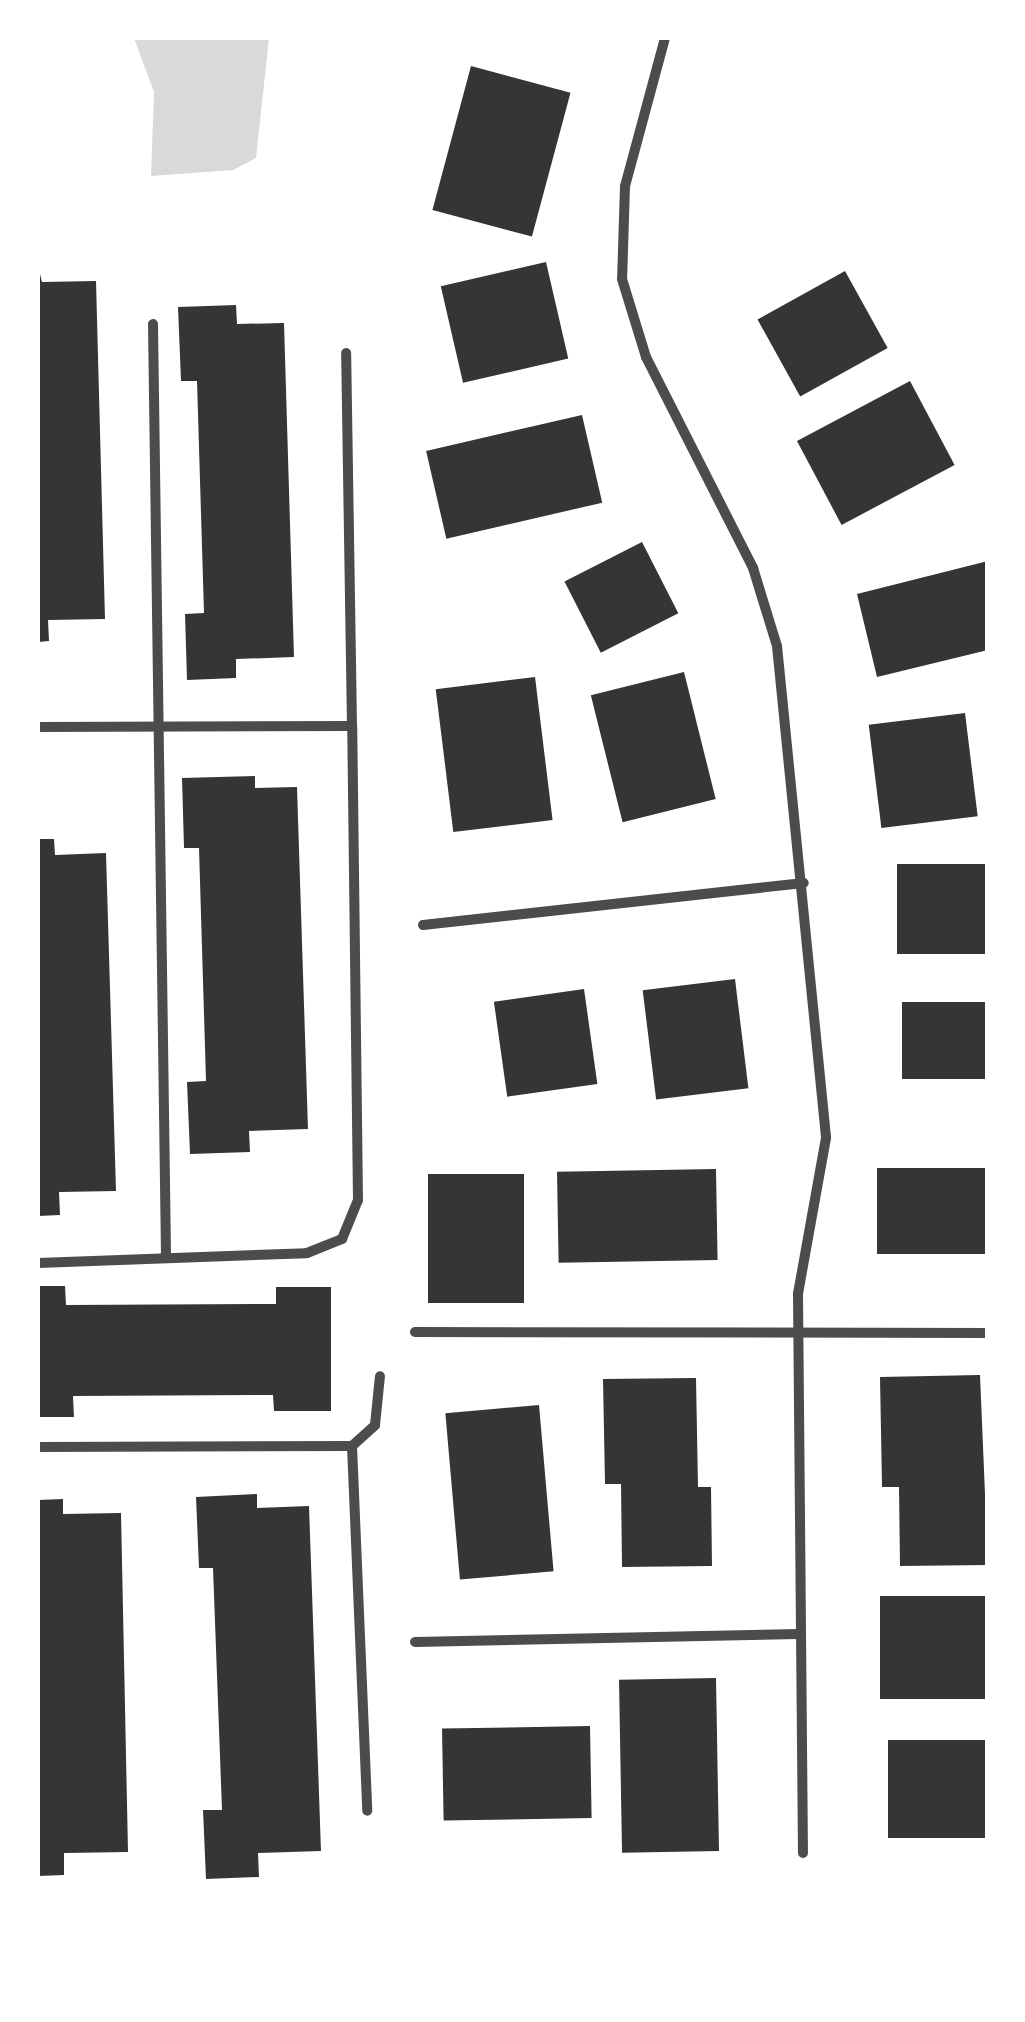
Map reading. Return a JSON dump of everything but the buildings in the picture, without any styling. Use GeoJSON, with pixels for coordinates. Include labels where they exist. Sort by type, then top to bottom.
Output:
{"type":"FeatureCollection","features":[{"type":"Feature","properties":{"kind":"street"},"geometry":{"type":"LineString","coordinates":[[665,38],[625,186],[622,279],[646,357],[763,597],[786,702],[826,1138],[798,1333],[802,1852]]}},
{"type":"Feature","properties":{"kind":"street"},"geometry":{"type":"LineString","coordinates":[[153,324],[166,1258]]}},
{"type":"Feature","properties":{"kind":"street"},"geometry":{"type":"LineString","coordinates":[[38,1263],[307,1253],[342,1239],[358,1200],[346,353]]}},
{"type":"Feature","properties":{"kind":"street"},"geometry":{"type":"LineString","coordinates":[[38,727],[352,726]]}},
{"type":"Feature","properties":{"kind":"street"},"geometry":{"type":"LineString","coordinates":[[423,925],[804,883]]}},
{"type":"Feature","properties":{"kind":"street"},"geometry":{"type":"LineString","coordinates":[[415,1332],[988,1333]]}},
{"type":"Feature","properties":{"kind":"street"},"geometry":{"type":"LineString","coordinates":[[38,1447],[352,1446],[374,1426],[380,1376]]}},
{"type":"Feature","properties":{"kind":"street"},"geometry":{"type":"LineString","coordinates":[[352,1446],[367,1811]]}},
{"type":"Feature","properties":{"kind":"street"},"geometry":{"type":"LineString","coordinates":[[415,1642],[799,1634]]}},
{"type":"Feature","properties":{"kind":"shaded area"},"geometry":{"type":"Polygon","coordinates":[[[134,38],[269,38],[256,158],[233,170],[151,176],[154,92],[134,38]]]}}]}
